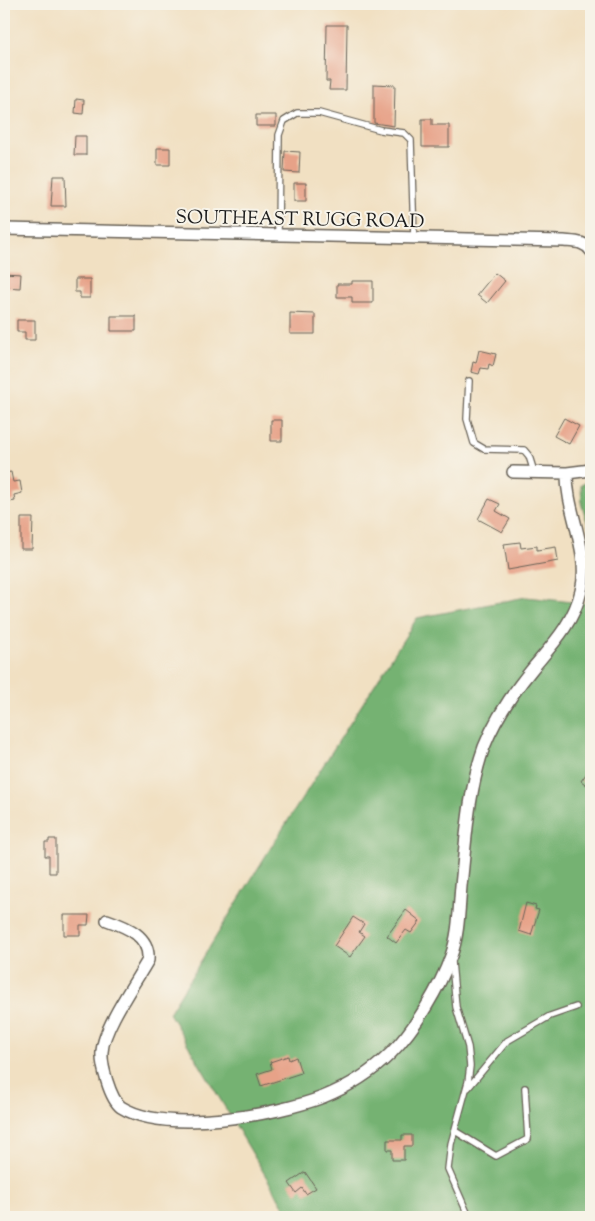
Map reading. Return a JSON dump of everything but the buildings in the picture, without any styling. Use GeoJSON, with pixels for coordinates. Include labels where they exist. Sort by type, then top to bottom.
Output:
{"type":"FeatureCollection","features":[{"type":"Feature","properties":{"kind":"street","name":"SOUTHEAST RUGG ROAD"},"geometry":{"type":"LineString","coordinates":[[4,229],[564,241],[579,242],[590,247]]}},
{"type":"Feature","properties":{"kind":"street"},"geometry":{"type":"LineString","coordinates":[[513,472],[567,473],[591,470]]}},
{"type":"Feature","properties":{"kind":"street"},"geometry":{"type":"LineString","coordinates":[[107,920],[134,933],[146,943],[149,952],[148,960],[106,1034],[102,1049],[102,1061],[107,1082],[115,1102],[122,1108],[166,1120],[249,1116],[311,1101],[349,1084],[378,1064],[404,1038],[426,1005],[452,955],[471,796],[485,745],[503,710],[566,626],[576,608],[582,587],[583,565],[566,491],[567,473]]}},
{"type":"Feature","properties":{"kind":"lane"},"geometry":{"type":"LineString","coordinates":[[278,235],[279,135],[284,121],[297,113],[319,113],[381,130],[404,133],[411,140],[414,238]]}},
{"type":"Feature","properties":{"kind":"lane"},"geometry":{"type":"LineString","coordinates":[[469,382],[468,420],[474,443],[484,449],[524,450],[529,456],[534,472]]}},
{"type":"Feature","properties":{"kind":"lane"},"geometry":{"type":"LineString","coordinates":[[452,955],[456,1007],[468,1047],[470,1066],[466,1089],[454,1131],[448,1169],[469,1217]]}},
{"type":"Feature","properties":{"kind":"lane"},"geometry":{"type":"LineString","coordinates":[[466,1089],[508,1041],[550,1016],[576,1006]]}},
{"type":"Feature","properties":{"kind":"lane"},"geometry":{"type":"LineString","coordinates":[[454,1131],[496,1156],[528,1138],[525,1088]]}},
{"type":"Feature","properties":{"kind":"green space"},"geometry":{"type":"Polygon","coordinates":[[[591,482],[591,534],[582,506],[581,485],[591,482]]]}},
{"type":"Feature","properties":{"kind":"green space"},"geometry":{"type":"Polygon","coordinates":[[[526,597],[591,604],[591,1217],[290,1217],[169,1013],[268,852],[417,618],[526,597]]]}}]}
